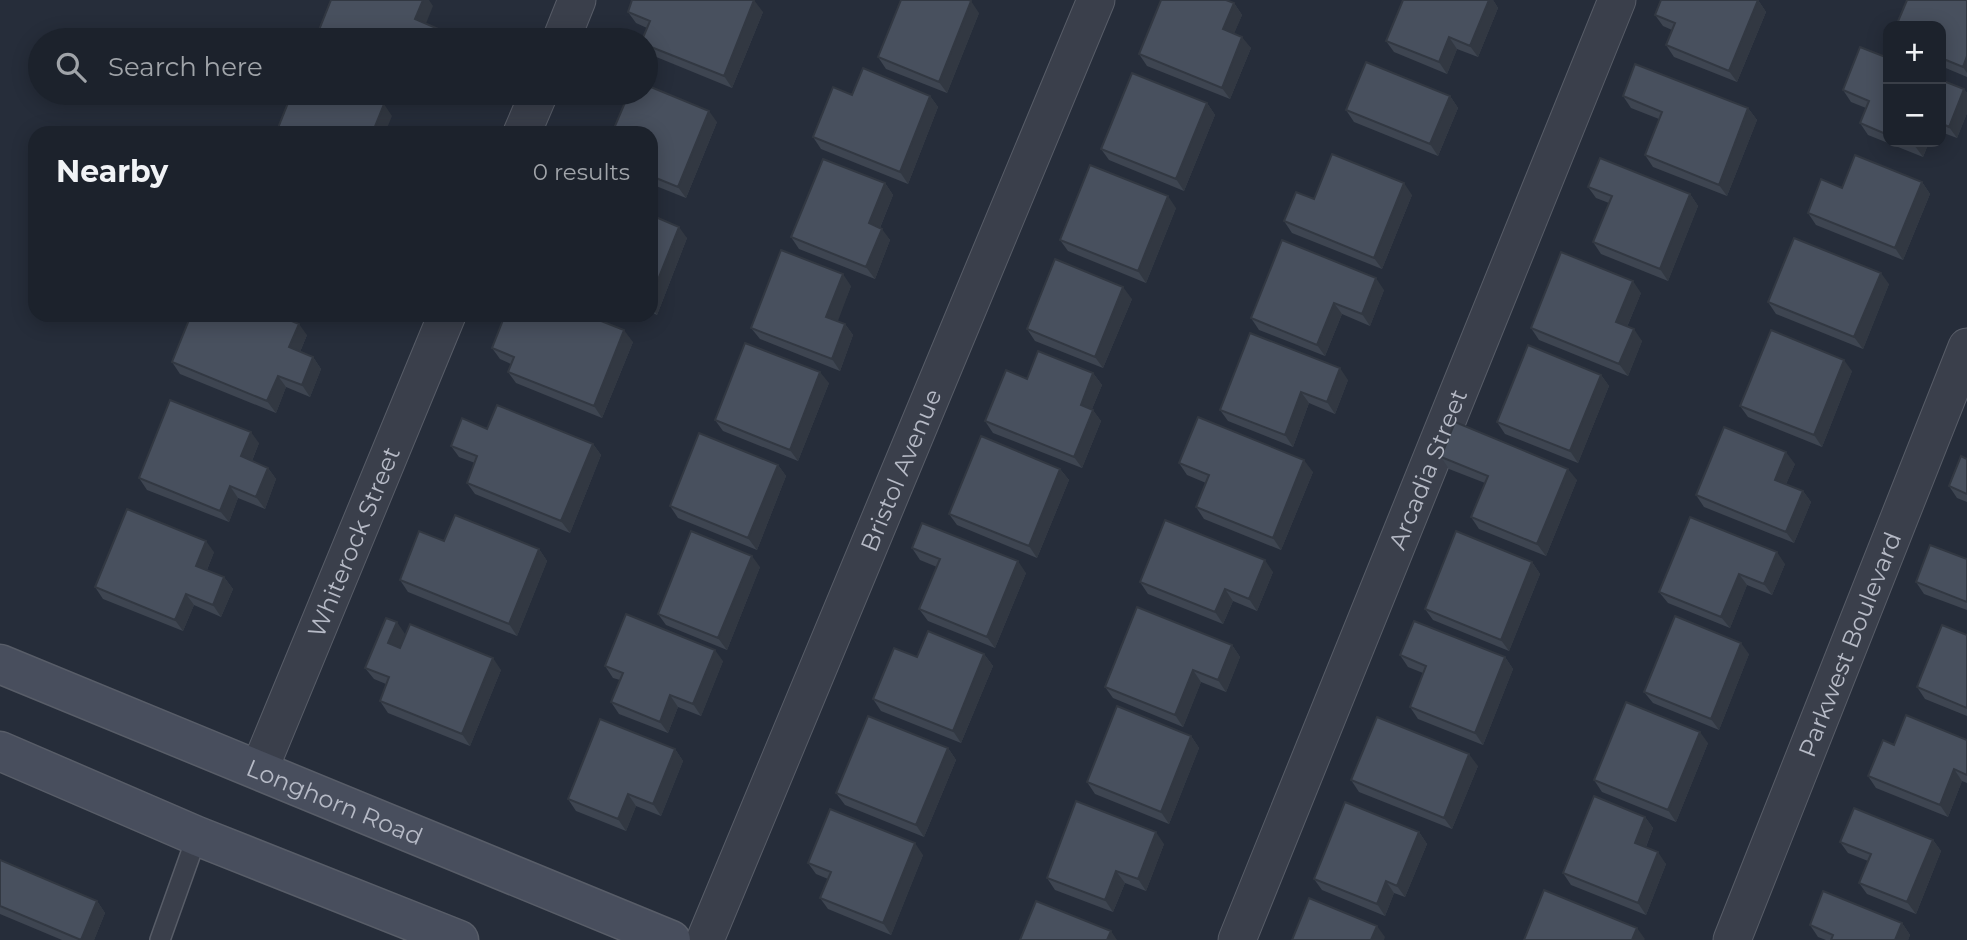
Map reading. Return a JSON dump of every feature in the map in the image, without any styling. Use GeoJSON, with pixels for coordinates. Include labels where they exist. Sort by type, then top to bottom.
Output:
{"type":"FeatureCollection","features":[{"type":"Feature","properties":{"kind":"main road","name":"Longhorn Road"},"geometry":{"type":"LineString","coordinates":[[0,664],[671,940]]}},
{"type":"Feature","properties":{"kind":"main road"},"geometry":{"type":"LineString","coordinates":[[0,751],[197,836],[460,940]]}},
{"type":"Feature","properties":{"kind":"street"},"geometry":{"type":"LineString","coordinates":[[566,28],[577,0]]}},
{"type":"Feature","properties":{"kind":"street","name":"Bristol Avenue"},"geometry":{"type":"LineString","coordinates":[[705,940],[1096,0]]}},
{"type":"Feature","properties":{"kind":"street","name":"Arcadia Street"},"geometry":{"type":"LineString","coordinates":[[1237,940],[1617,0]]}},
{"type":"Feature","properties":{"kind":"street"},"geometry":{"type":"LineString","coordinates":[[525,126],[534,105]]}},
{"type":"Feature","properties":{"kind":"street","name":"Whiterock Street"},"geometry":{"type":"LineString","coordinates":[[260,769],[444,322]]}},
{"type":"Feature","properties":{"kind":"street","name":"Parkwest Boulevard"},"geometry":{"type":"LineString","coordinates":[[1732,940],[1967,347]]}},
{"type":"Feature","properties":{"kind":"lane"},"geometry":{"type":"LineString","coordinates":[[160,940],[197,836]]}},
{"type":"Feature","properties":{"kind":"building"},"geometry":{"type":"Polygon","coordinates":[[[331,0],[423,0],[415,19],[436,28],[320,28],[331,0]]]}},
{"type":"Feature","properties":{"kind":"building"},"geometry":{"type":"Polygon","coordinates":[[[632,0],[754,0],[724,76],[658,50],[658,28],[647,28],[650,21],[628,12],[632,0]]]}},
{"type":"Feature","properties":{"kind":"building"},"geometry":{"type":"Polygon","coordinates":[[[901,0],[971,1],[939,82],[878,57],[901,0]]]}},
{"type":"Feature","properties":{"kind":"building"},"geometry":{"type":"Polygon","coordinates":[[[1161,0],[1226,0],[1234,3],[1223,29],[1242,37],[1222,88],[1139,54],[1161,0]]]}},
{"type":"Feature","properties":{"kind":"building"},"geometry":{"type":"Polygon","coordinates":[[[1403,0],[1489,0],[1470,46],[1449,37],[1439,62],[1386,41],[1403,0]]]}},
{"type":"Feature","properties":{"kind":"building"},"geometry":{"type":"Polygon","coordinates":[[[1661,0],[1758,0],[1729,71],[1666,45],[1675,23],[1655,15],[1661,0]]]}},
{"type":"Feature","properties":{"kind":"building"},"geometry":{"type":"Polygon","coordinates":[[[1907,0],[1967,0],[1967,56],[1963,67],[1946,60],[1946,21],[1898,21],[1907,0]]]}},
{"type":"Feature","properties":{"kind":"building"},"geometry":{"type":"Polygon","coordinates":[[[1860,47],[1883,56],[1883,133],[1860,123],[1869,101],[1843,90],[1860,47]]]}},
{"type":"Feature","properties":{"kind":"building"},"geometry":{"type":"Polygon","coordinates":[[[1366,62],[1450,96],[1430,144],[1346,110],[1366,62]]]}},
{"type":"Feature","properties":{"kind":"building"},"geometry":{"type":"Polygon","coordinates":[[[1635,64],[1748,108],[1719,185],[1645,155],[1662,112],[1623,96],[1635,64]]]}},
{"type":"Feature","properties":{"kind":"building"},"geometry":{"type":"Polygon","coordinates":[[[863,68],[930,96],[900,172],[813,137],[833,87],[852,95],[863,68]]]}},
{"type":"Feature","properties":{"kind":"building"},"geometry":{"type":"Polygon","coordinates":[[[1132,73],[1207,103],[1176,179],[1101,149],[1132,73]]]}},
{"type":"Feature","properties":{"kind":"building"},"geometry":{"type":"Polygon","coordinates":[[[1946,82],[1964,89],[1949,127],[1946,126],[1946,82]]]}},
{"type":"Feature","properties":{"kind":"building"},"geometry":{"type":"Polygon","coordinates":[[[658,90],[709,111],[678,187],[658,179],[658,126],[615,126],[624,105],[658,105],[658,90]]]}},
{"type":"Feature","properties":{"kind":"building"},"geometry":{"type":"Polygon","coordinates":[[[287,105],[384,105],[375,126],[279,126],[287,105]]]}},
{"type":"Feature","properties":{"kind":"building"},"geometry":{"type":"Polygon","coordinates":[[[1332,154],[1404,183],[1374,258],[1284,221],[1296,192],[1314,199],[1332,154]]]}},
{"type":"Feature","properties":{"kind":"building"},"geometry":{"type":"Polygon","coordinates":[[[1855,155],[1922,182],[1895,248],[1808,213],[1821,179],[1842,188],[1855,155]]]}},
{"type":"Feature","properties":{"kind":"building"},"geometry":{"type":"Polygon","coordinates":[[[1600,158],[1690,194],[1660,269],[1593,242],[1612,196],[1588,187],[1600,158]]]}},
{"type":"Feature","properties":{"kind":"building"},"geometry":{"type":"Polygon","coordinates":[[[823,159],[885,183],[869,223],[882,229],[866,267],[791,237],[823,159]]]}},
{"type":"Feature","properties":{"kind":"building"},"geometry":{"type":"Polygon","coordinates":[[[1090,165],[1168,196],[1138,271],[1060,240],[1090,165]]]}},
{"type":"Feature","properties":{"kind":"building"},"geometry":{"type":"Polygon","coordinates":[[[658,218],[679,227],[658,280],[658,218]]]}},
{"type":"Feature","properties":{"kind":"building"},"geometry":{"type":"Polygon","coordinates":[[[1794,238],[1881,273],[1854,337],[1768,302],[1794,238]]]}},
{"type":"Feature","properties":{"kind":"building"},"geometry":{"type":"Polygon","coordinates":[[[1282,240],[1376,278],[1362,314],[1334,303],[1317,345],[1251,318],[1282,240]]]}},
{"type":"Feature","properties":{"kind":"building"},"geometry":{"type":"Polygon","coordinates":[[[781,250],[843,274],[826,317],[845,324],[832,359],[751,328],[781,250]]]}},
{"type":"Feature","properties":{"kind":"building"},"geometry":{"type":"Polygon","coordinates":[[[1561,252],[1633,281],[1616,322],[1634,329],[1619,364],[1531,328],[1561,252]]]}},
{"type":"Feature","properties":{"kind":"building"},"geometry":{"type":"Polygon","coordinates":[[[1055,259],[1123,287],[1095,357],[1027,329],[1055,259]]]}},
{"type":"Feature","properties":{"kind":"building"},"geometry":{"type":"Polygon","coordinates":[[[188,322],[294,322],[299,324],[289,347],[313,357],[302,385],[278,376],[267,401],[172,362],[188,322]]]}},
{"type":"Feature","properties":{"kind":"building"},"geometry":{"type":"Polygon","coordinates":[[[502,322],[604,322],[624,330],[594,406],[508,372],[514,357],[492,348],[502,322]]]}},
{"type":"Feature","properties":{"kind":"building"},"geometry":{"type":"Polygon","coordinates":[[[1771,330],[1844,360],[1814,435],[1740,406],[1771,330]]]}},
{"type":"Feature","properties":{"kind":"building"},"geometry":{"type":"Polygon","coordinates":[[[1250,333],[1340,368],[1327,402],[1301,392],[1285,435],[1220,410],[1250,333]]]}},
{"type":"Feature","properties":{"kind":"building"},"geometry":{"type":"Polygon","coordinates":[[[745,343],[820,372],[790,450],[715,420],[745,343]]]}},
{"type":"Feature","properties":{"kind":"building"},"geometry":{"type":"Polygon","coordinates":[[[1528,345],[1601,375],[1570,451],[1497,422],[1528,345]]]}},
{"type":"Feature","properties":{"kind":"building"},"geometry":{"type":"Polygon","coordinates":[[[1038,351],[1093,373],[1081,405],[1093,410],[1074,457],[985,421],[1006,370],[1027,379],[1038,351]]]}},
{"type":"Feature","properties":{"kind":"building"},"geometry":{"type":"Polygon","coordinates":[[[170,400],[251,432],[241,456],[268,468],[256,497],[230,486],[220,511],[139,478],[170,400]]]}},
{"type":"Feature","properties":{"kind":"building"},"geometry":{"type":"Polygon","coordinates":[[[497,405],[593,444],[561,521],[467,483],[477,456],[451,446],[462,418],[487,429],[497,405]]]}},
{"type":"Feature","properties":{"kind":"building"},"geometry":{"type":"Polygon","coordinates":[[[1198,417],[1304,460],[1273,538],[1196,507],[1209,475],[1179,463],[1198,417]]]}},
{"type":"Feature","properties":{"kind":"building"},"geometry":{"type":"Polygon","coordinates":[[[1455,422],[1568,469],[1537,544],[1471,517],[1488,476],[1441,457],[1455,422]]]}},
{"type":"Feature","properties":{"kind":"building"},"geometry":{"type":"Polygon","coordinates":[[[1724,427],[1786,452],[1775,480],[1803,491],[1786,532],[1696,495],[1724,427]]]}},
{"type":"Feature","properties":{"kind":"building"},"geometry":{"type":"Polygon","coordinates":[[[699,433],[778,465],[748,538],[670,506],[699,433]]]}},
{"type":"Feature","properties":{"kind":"building"},"geometry":{"type":"Polygon","coordinates":[[[981,436],[1060,469],[1029,546],[949,514],[981,436]]]}},
{"type":"Feature","properties":{"kind":"building"},"geometry":{"type":"Polygon","coordinates":[[[1961,456],[1967,459],[1967,494],[1949,486],[1961,456]]]}},
{"type":"Feature","properties":{"kind":"building"},"geometry":{"type":"Polygon","coordinates":[[[127,509],[206,541],[196,566],[224,577],[213,605],[186,594],[175,620],[95,587],[127,509]]]}},
{"type":"Feature","properties":{"kind":"building"},"geometry":{"type":"Polygon","coordinates":[[[455,515],[539,549],[509,624],[400,580],[419,531],[444,541],[455,515]]]}},
{"type":"Feature","properties":{"kind":"building"},"geometry":{"type":"Polygon","coordinates":[[[1690,517],[1777,552],[1764,584],[1739,574],[1721,617],[1659,592],[1690,517]]]}},
{"type":"Feature","properties":{"kind":"building"},"geometry":{"type":"Polygon","coordinates":[[[1165,520],[1265,560],[1249,599],[1225,589],[1215,612],[1140,582],[1165,520]]]}},
{"type":"Feature","properties":{"kind":"building"},"geometry":{"type":"Polygon","coordinates":[[[922,523],[1018,561],[987,637],[919,609],[940,559],[912,548],[922,523]]]}},
{"type":"Feature","properties":{"kind":"building"},"geometry":{"type":"Polygon","coordinates":[[[691,531],[752,556],[718,638],[658,614],[691,531]]]}},
{"type":"Feature","properties":{"kind":"building"},"geometry":{"type":"Polygon","coordinates":[[[1456,531],[1532,562],[1501,640],[1425,609],[1456,531]]]}},
{"type":"Feature","properties":{"kind":"building"},"geometry":{"type":"Polygon","coordinates":[[[1930,545],[1967,559],[1967,602],[1916,582],[1930,545]]]}},
{"type":"Feature","properties":{"kind":"building"},"geometry":{"type":"Polygon","coordinates":[[[1137,607],[1232,645],[1218,680],[1193,670],[1175,715],[1105,687],[1137,607]]]}},
{"type":"Feature","properties":{"kind":"building"},"geometry":{"type":"Polygon","coordinates":[[[626,614],[715,650],[693,704],[670,695],[660,722],[611,702],[623,673],[605,666],[626,614]]]}},
{"type":"Feature","properties":{"kind":"building"},"geometry":{"type":"Polygon","coordinates":[[[1675,616],[1741,643],[1711,719],[1644,692],[1675,616]]]}},
{"type":"Feature","properties":{"kind":"building"},"geometry":{"type":"Polygon","coordinates":[[[386,618],[397,622],[388,643],[400,648],[410,624],[493,658],[462,734],[380,701],[389,677],[365,668],[386,618]]]}},
{"type":"Feature","properties":{"kind":"building"},"geometry":{"type":"Polygon","coordinates":[[[1414,621],[1505,657],[1475,733],[1410,707],[1426,666],[1400,655],[1414,621]]]}},
{"type":"Feature","properties":{"kind":"building"},"geometry":{"type":"Polygon","coordinates":[[[1942,625],[1967,635],[1967,708],[1917,687],[1942,625]]]}},
{"type":"Feature","properties":{"kind":"building"},"geometry":{"type":"Polygon","coordinates":[[[928,631],[984,654],[953,731],[873,699],[894,648],[917,657],[928,631]]]}},
{"type":"Feature","properties":{"kind":"building"},"geometry":{"type":"Polygon","coordinates":[[[1626,702],[1700,732],[1668,810],[1594,780],[1626,702]]]}},
{"type":"Feature","properties":{"kind":"building"},"geometry":{"type":"Polygon","coordinates":[[[1117,706],[1191,736],[1161,812],[1087,782],[1117,706]]]}},
{"type":"Feature","properties":{"kind":"building"},"geometry":{"type":"Polygon","coordinates":[[[1906,715],[1967,740],[1967,775],[1954,769],[1940,805],[1868,776],[1883,740],[1894,745],[1906,715]]]}},
{"type":"Feature","properties":{"kind":"building"},"geometry":{"type":"Polygon","coordinates":[[[868,716],[948,748],[916,825],[836,793],[868,716]]]}},
{"type":"Feature","properties":{"kind":"building"},"geometry":{"type":"Polygon","coordinates":[[[1377,717],[1469,754],[1444,818],[1351,780],[1377,717]]]}},
{"type":"Feature","properties":{"kind":"building"},"geometry":{"type":"Polygon","coordinates":[[[600,719],[675,749],[653,804],[628,794],[618,819],[568,799],[600,719]]]}},
{"type":"Feature","properties":{"kind":"building"},"geometry":{"type":"Polygon","coordinates":[[[1594,796],[1645,817],[1635,843],[1658,852],[1638,903],[1563,873],[1594,796]]]}},
{"type":"Feature","properties":{"kind":"building"},"geometry":{"type":"Polygon","coordinates":[[[1076,801],[1156,832],[1138,879],[1116,871],[1105,900],[1047,878],[1076,801]]]}},
{"type":"Feature","properties":{"kind":"building"},"geometry":{"type":"Polygon","coordinates":[[[1345,802],[1419,832],[1397,886],[1386,881],[1377,904],[1314,879],[1345,802]]]}},
{"type":"Feature","properties":{"kind":"building"},"geometry":{"type":"Polygon","coordinates":[[[1854,808],[1933,840],[1907,902],[1859,883],[1871,854],[1840,842],[1854,808]]]}},
{"type":"Feature","properties":{"kind":"building"},"geometry":{"type":"Polygon","coordinates":[[[830,809],[915,843],[883,923],[820,898],[831,872],[808,863],[830,809]]]}},
{"type":"Feature","properties":{"kind":"building"},"geometry":{"type":"Polygon","coordinates":[[[0,860],[97,901],[81,940],[0,906],[0,860]]]}},
{"type":"Feature","properties":{"kind":"building"},"geometry":{"type":"Polygon","coordinates":[[[1544,890],[1637,928],[1632,940],[1524,940],[1544,890]]]}},
{"type":"Feature","properties":{"kind":"building"},"geometry":{"type":"Polygon","coordinates":[[[1823,891],[1902,923],[1895,940],[1831,940],[1833,935],[1810,925],[1823,891]]]}},
{"type":"Feature","properties":{"kind":"building"},"geometry":{"type":"Polygon","coordinates":[[[1309,898],[1377,926],[1371,940],[1292,940],[1309,898]]]}},
{"type":"Feature","properties":{"kind":"building"},"geometry":{"type":"Polygon","coordinates":[[[1036,901],[1111,931],[1107,940],[1020,940],[1036,901]]]}}]}
